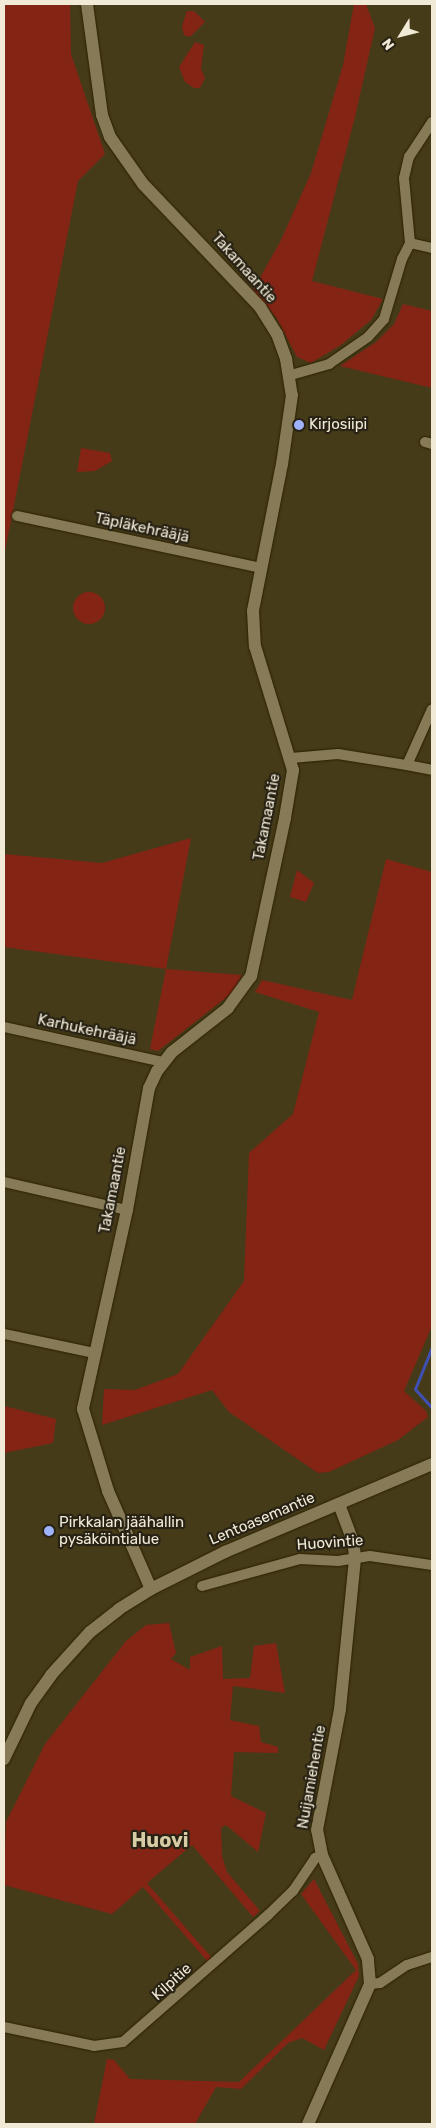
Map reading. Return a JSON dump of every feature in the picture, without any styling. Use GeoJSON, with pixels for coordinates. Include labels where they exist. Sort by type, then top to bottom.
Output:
{"type":"FeatureCollection","features":[{"type":"Feature","properties":{"kind":"street","name":"Takamaantie"},"geometry":{"type":"LineString","coordinates":[[87,4],[97,87],[102,115],[110,137],[143,184],[260,307],[277,334],[290,374],[292,406],[253,611],[255,646],[291,758],[293,770],[288,804],[251,976],[228,1008],[163,1062],[149,1088],[127,1210],[83,1409],[86,1429],[108,1491],[150,1589]]}},
{"type":"Feature","properties":{"kind":"street"},"geometry":{"type":"LineString","coordinates":[[290,374],[329,364],[368,337],[384,319],[402,259],[410,243],[404,178],[410,157],[432,122]]}},
{"type":"Feature","properties":{"kind":"street"},"geometry":{"type":"LineString","coordinates":[[410,243],[432,248]]}},
{"type":"Feature","properties":{"kind":"street","name":"Täpläkehrääjä"},"geometry":{"type":"LineString","coordinates":[[17,516],[261,568]]}},
{"type":"Feature","properties":{"kind":"street"},"geometry":{"type":"LineString","coordinates":[[407,765],[432,709]]}},
{"type":"Feature","properties":{"kind":"street"},"geometry":{"type":"LineString","coordinates":[[291,758],[338,754],[432,770]]}},
{"type":"Feature","properties":{"kind":"street","name":"Karhukehrääjä"},"geometry":{"type":"LineString","coordinates":[[4,1028],[163,1062]]}},
{"type":"Feature","properties":{"kind":"street"},"geometry":{"type":"LineString","coordinates":[[4,1182],[127,1210]]}},
{"type":"Feature","properties":{"kind":"street"},"geometry":{"type":"LineString","coordinates":[[4,1334],[94,1353]]}},
{"type":"Feature","properties":{"kind":"street","name":"Lentoasemantie"},"geometry":{"type":"LineString","coordinates":[[4,1759],[31,1702],[51,1676],[90,1632],[150,1589],[225,1552],[432,1464]]}},
{"type":"Feature","properties":{"kind":"street","name":"Nuijamiehentie"},"geometry":{"type":"LineString","coordinates":[[308,2124],[370,1984],[368,1959],[322,1855],[317,1830],[340,1708],[355,1560],[354,1544],[339,1504]]}},
{"type":"Feature","properties":{"kind":"street","name":"Huovintie"},"geometry":{"type":"LineString","coordinates":[[202,1586],[300,1559],[355,1560],[370,1556],[432,1565]]}},
{"type":"Feature","properties":{"kind":"street","name":"Kilpitie"},"geometry":{"type":"LineString","coordinates":[[4,2027],[94,2046],[123,2042],[268,1915],[293,1891],[315,1858],[322,1855]]}},
{"type":"Feature","properties":{"kind":"street"},"geometry":{"type":"LineString","coordinates":[[370,1984],[380,1983],[407,1965],[432,1957]]}},
{"type":"Feature","properties":{"kind":"shaded area"},"geometry":{"type":"Polygon","coordinates":[[[4,4],[70,4],[71,54],[105,154],[78,181],[4,556],[4,4]]]}},
{"type":"Feature","properties":{"kind":"shaded area"},"geometry":{"type":"Polygon","coordinates":[[[354,4],[366,4],[375,28],[355,117],[312,281],[383,299],[371,320],[341,345],[311,363],[297,357],[276,317],[253,290],[280,242],[311,173],[343,65],[354,4]]]}},
{"type":"Feature","properties":{"kind":"shaded area"},"geometry":{"type":"Polygon","coordinates":[[[187,11],[194,11],[205,22],[190,37],[184,35],[182,26],[187,11]]]}},
{"type":"Feature","properties":{"kind":"shaded area"},"geometry":{"type":"Polygon","coordinates":[[[195,42],[204,45],[201,69],[205,78],[200,88],[194,88],[185,82],[179,67],[195,42]]]}},
{"type":"Feature","properties":{"kind":"shaded area"},"geometry":{"type":"Polygon","coordinates":[[[403,304],[432,311],[432,388],[340,366],[376,342],[394,324],[403,304]]]}},
{"type":"Feature","properties":{"kind":"shaded area"},"geometry":{"type":"Polygon","coordinates":[[[81,448],[110,453],[112,461],[95,471],[77,472],[81,448]]]}},
{"type":"Feature","properties":{"kind":"shaded area"},"geometry":{"type":"Polygon","coordinates":[[[89,592],[100,597],[105,608],[100,619],[89,624],[78,619],[73,608],[78,597],[89,592]]]}},
{"type":"Feature","properties":{"kind":"shaded area"},"geometry":{"type":"Polygon","coordinates":[[[191,838],[166,969],[4,947],[4,854],[102,863],[191,838]]]}},
{"type":"Feature","properties":{"kind":"shaded area"},"geometry":{"type":"Polygon","coordinates":[[[386,859],[432,872],[432,1326],[404,1391],[426,1411],[428,1417],[398,1440],[329,1472],[318,1473],[229,1412],[212,1390],[102,1425],[104,1389],[135,1390],[178,1374],[244,1281],[249,1153],[293,1114],[319,1012],[255,992],[262,980],[352,1000],[386,859]]]}},
{"type":"Feature","properties":{"kind":"shaded area"},"geometry":{"type":"Polygon","coordinates":[[[297,870],[314,883],[306,902],[290,897],[297,870]]]}},
{"type":"Feature","properties":{"kind":"shaded area"},"geometry":{"type":"Polygon","coordinates":[[[166,969],[242,975],[232,993],[158,1051],[150,1049],[166,969]]]}},
{"type":"Feature","properties":{"kind":"shaded area"},"geometry":{"type":"Polygon","coordinates":[[[4,1406],[56,1419],[53,1443],[4,1453],[4,1406]]]}},
{"type":"Feature","properties":{"kind":"shaded area"},"geometry":{"type":"Polygon","coordinates":[[[169,1623],[176,1653],[171,1659],[190,1670],[190,1657],[222,1646],[223,1679],[250,1678],[254,1646],[276,1643],[285,1693],[233,1686],[230,1720],[259,1726],[261,1742],[278,1747],[278,1753],[234,1752],[231,1796],[266,1813],[258,1852],[226,1825],[221,1828],[222,1856],[227,1872],[260,1911],[253,1917],[192,1845],[147,1883],[212,1958],[208,1962],[143,1887],[112,1914],[4,1885],[6,1822],[45,1744],[126,1641],[146,1625],[169,1623]]]}},
{"type":"Feature","properties":{"kind":"shaded area"},"geometry":{"type":"Polygon","coordinates":[[[314,1879],[358,1964],[359,1976],[324,2050],[302,2038],[288,2043],[241,2089],[216,2087],[195,2124],[94,2124],[107,2059],[114,2060],[130,2079],[239,2082],[356,1970],[301,1894],[314,1879]]]}},
{"type":"Feature","properties":{"kind":"waterway"},"geometry":{"type":"LineString","coordinates":[[432,1347],[415,1389],[432,1408]]}},
{"type":"Feature","properties":{"kind":"place","name":"Kirjosiipi"},"geometry":{"type":"Point","coordinates":[299,425]}},
{"type":"Feature","properties":{"kind":"place","name":"Pirkkalan jäähallin pysäköintialue"},"geometry":{"type":"Point","coordinates":[49,1531]}},
{"type":"Feature","properties":{"kind":"district","name":"Huovi"},"geometry":{"type":"Point","coordinates":[160,1840]}}]}
